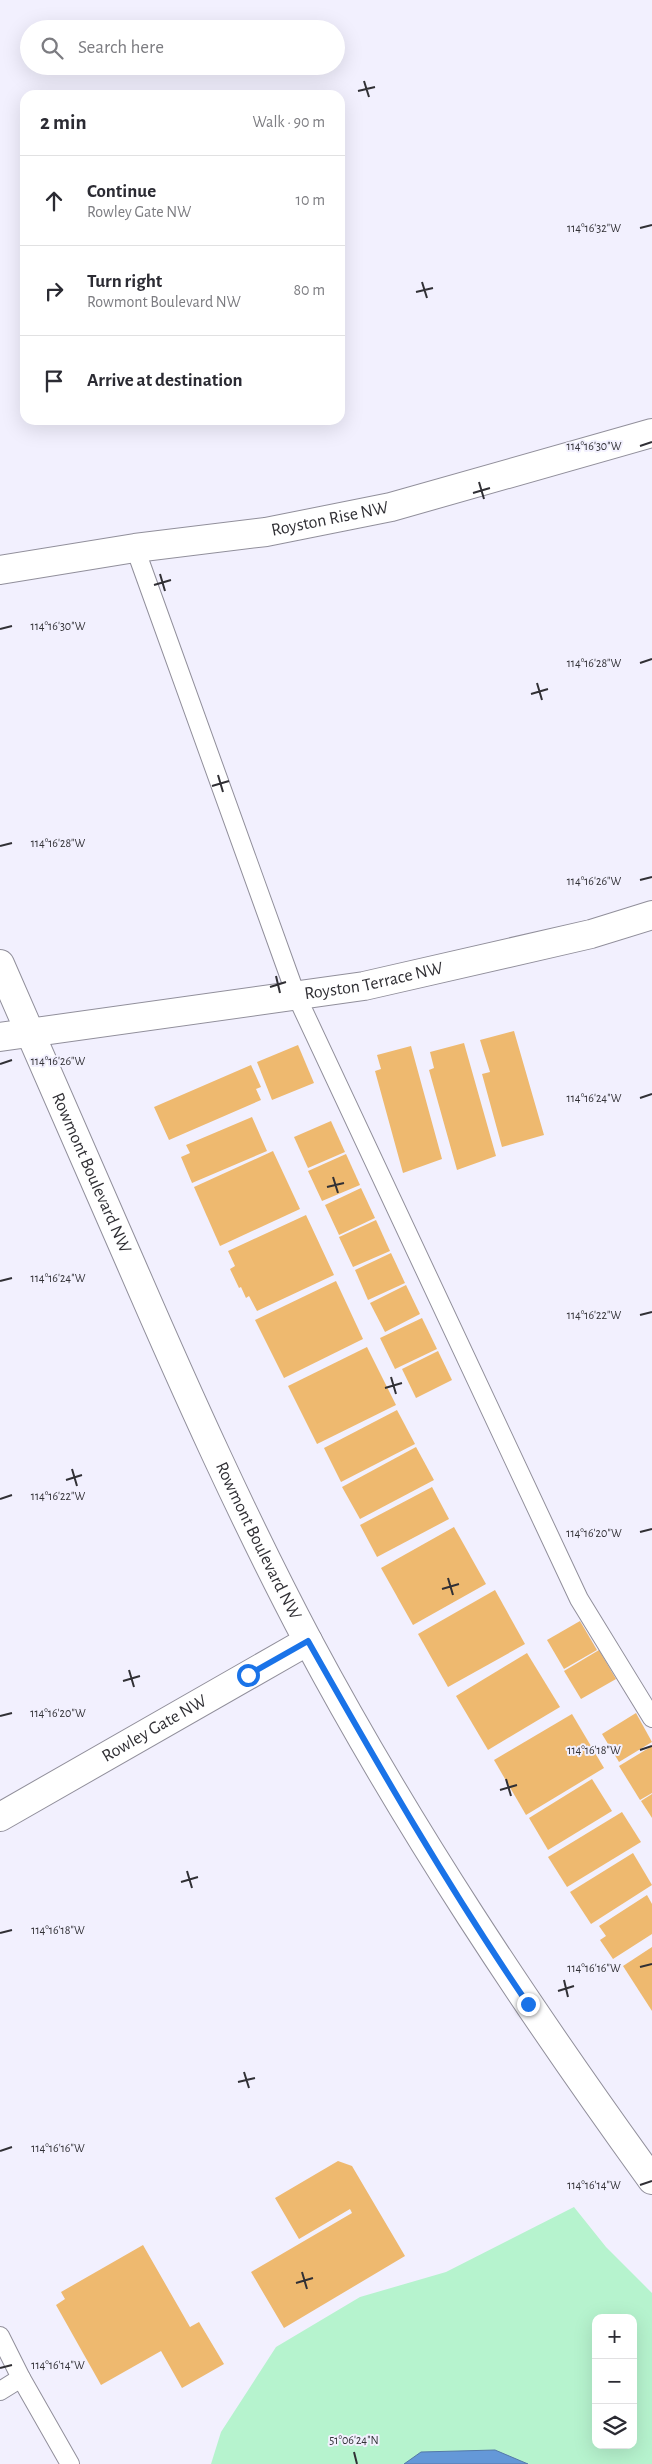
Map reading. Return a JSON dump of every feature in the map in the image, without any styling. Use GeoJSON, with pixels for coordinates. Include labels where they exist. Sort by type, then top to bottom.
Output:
{"type":"FeatureCollection","features":[{"type":"Feature","properties":{"kind":"street","name":"Royston Rise NW"},"geometry":{"type":"LineString","coordinates":[[0,570],[135,548],[266,532],[391,508],[652,433]]}},
{"type":"Feature","properties":{"kind":"street","name":"Royston Terrace NW"},"geometry":{"type":"LineString","coordinates":[[0,1037],[364,986],[441,970],[591,934],[652,915]]}},
{"type":"Feature","properties":{"kind":"street","name":"Rowmont Boulevard NW"},"geometry":{"type":"LineString","coordinates":[[0,964],[212,1448],[308,1641],[402,1808],[490,1948],[584,2086],[652,2180]]}},
{"type":"Feature","properties":{"kind":"street","name":"Rowley Gate NW"},"geometry":{"type":"LineString","coordinates":[[0,1817],[308,1641]]}},
{"type":"Feature","properties":{"kind":"lane"},"geometry":{"type":"LineString","coordinates":[[135,548],[296,995],[579,1600],[652,1718]]}},
{"type":"Feature","properties":{"kind":"lane"},"geometry":{"type":"LineString","coordinates":[[0,2336],[20,2378],[70,2464]]}},
{"type":"Feature","properties":{"kind":"lane"},"geometry":{"type":"LineString","coordinates":[[0,2391],[20,2378]]}},
{"type":"Feature","properties":{"kind":"green space"},"geometry":{"type":"Polygon","coordinates":[[[574,2207],[606,2247],[652,2293],[652,2464],[211,2464],[221,2432],[276,2347],[360,2297],[446,2272],[574,2207]]]}},
{"type":"Feature","properties":{"kind":"water"},"geometry":{"type":"Polygon","coordinates":[[[495,2450],[528,2464],[404,2464],[421,2452],[495,2450]]]}},
{"type":"Feature","properties":{"kind":"building"},"geometry":{"type":"Polygon","coordinates":[[[514,1031],[544,1135],[502,1147],[482,1074],[490,1072],[480,1040],[514,1031]]]}},
{"type":"Feature","properties":{"kind":"building"},"geometry":{"type":"Polygon","coordinates":[[[464,1043],[496,1156],[457,1170],[429,1070],[434,1068],[430,1052],[464,1043]]]}},
{"type":"Feature","properties":{"kind":"building"},"geometry":{"type":"Polygon","coordinates":[[[298,1045],[314,1083],[272,1100],[257,1062],[298,1045]]]}},
{"type":"Feature","properties":{"kind":"building"},"geometry":{"type":"Polygon","coordinates":[[[411,1046],[442,1159],[403,1173],[375,1071],[381,1069],[377,1055],[411,1046]]]}},
{"type":"Feature","properties":{"kind":"building"},"geometry":{"type":"Polygon","coordinates":[[[251,1065],[261,1087],[256,1089],[261,1100],[169,1140],[154,1107],[251,1065]]]}},
{"type":"Feature","properties":{"kind":"building"},"geometry":{"type":"Polygon","coordinates":[[[252,1117],[267,1151],[192,1183],[181,1157],[190,1153],[186,1145],[252,1117]]]}},
{"type":"Feature","properties":{"kind":"building"},"geometry":{"type":"Polygon","coordinates":[[[331,1121],[345,1152],[308,1168],[294,1137],[331,1121]]]}},
{"type":"Feature","properties":{"kind":"building"},"geometry":{"type":"Polygon","coordinates":[[[273,1151],[300,1209],[220,1246],[194,1187],[273,1151]]]}},
{"type":"Feature","properties":{"kind":"building"},"geometry":{"type":"Polygon","coordinates":[[[346,1154],[360,1185],[322,1201],[308,1171],[346,1154]]]}},
{"type":"Feature","properties":{"kind":"building"},"geometry":{"type":"Polygon","coordinates":[[[361,1188],[375,1218],[339,1235],[325,1205],[361,1188]]]}},
{"type":"Feature","properties":{"kind":"building"},"geometry":{"type":"Polygon","coordinates":[[[306,1215],[334,1275],[257,1311],[249,1296],[246,1298],[241,1287],[239,1288],[230,1269],[235,1266],[228,1251],[306,1215]]]}},
{"type":"Feature","properties":{"kind":"building"},"geometry":{"type":"Polygon","coordinates":[[[376,1220],[390,1251],[353,1267],[339,1237],[376,1220]]]}},
{"type":"Feature","properties":{"kind":"building"},"geometry":{"type":"Polygon","coordinates":[[[391,1253],[405,1283],[368,1300],[355,1270],[391,1253]]]}},
{"type":"Feature","properties":{"kind":"building"},"geometry":{"type":"Polygon","coordinates":[[[336,1281],[363,1339],[284,1378],[255,1320],[336,1281]]]}},
{"type":"Feature","properties":{"kind":"building"},"geometry":{"type":"Polygon","coordinates":[[[406,1285],[420,1314],[385,1332],[370,1303],[406,1285]]]}},
{"type":"Feature","properties":{"kind":"building"},"geometry":{"type":"Polygon","coordinates":[[[422,1318],[437,1349],[395,1369],[380,1338],[422,1318]]]}},
{"type":"Feature","properties":{"kind":"building"},"geometry":{"type":"Polygon","coordinates":[[[367,1347],[396,1405],[317,1444],[288,1386],[367,1347]]]}},
{"type":"Feature","properties":{"kind":"building"},"geometry":{"type":"Polygon","coordinates":[[[438,1351],[452,1380],[416,1398],[402,1369],[438,1351]]]}},
{"type":"Feature","properties":{"kind":"building"},"geometry":{"type":"Polygon","coordinates":[[[397,1410],[415,1444],[341,1482],[324,1448],[397,1410]]]}},
{"type":"Feature","properties":{"kind":"building"},"geometry":{"type":"Polygon","coordinates":[[[416,1447],[434,1480],[360,1519],[342,1487],[416,1447]]]}},
{"type":"Feature","properties":{"kind":"building"},"geometry":{"type":"Polygon","coordinates":[[[432,1487],[449,1519],[377,1557],[360,1525],[432,1487]]]}},
{"type":"Feature","properties":{"kind":"building"},"geometry":{"type":"Polygon","coordinates":[[[454,1527],[486,1584],[413,1625],[381,1568],[454,1527]]]}},
{"type":"Feature","properties":{"kind":"building"},"geometry":{"type":"Polygon","coordinates":[[[495,1590],[525,1644],[448,1687],[418,1634],[495,1590]]]}},
{"type":"Feature","properties":{"kind":"building"},"geometry":{"type":"Polygon","coordinates":[[[580,1621],[597,1650],[564,1669],[547,1640],[580,1621]]]}},
{"type":"Feature","properties":{"kind":"building"},"geometry":{"type":"Polygon","coordinates":[[[599,1650],[616,1679],[581,1699],[564,1671],[599,1650]]]}},
{"type":"Feature","properties":{"kind":"building"},"geometry":{"type":"Polygon","coordinates":[[[527,1653],[560,1707],[488,1750],[456,1696],[527,1653]]]}},
{"type":"Feature","properties":{"kind":"building"},"geometry":{"type":"Polygon","coordinates":[[[636,1713],[652,1742],[619,1762],[602,1734],[636,1713]]]}},
{"type":"Feature","properties":{"kind":"building"},"geometry":{"type":"Polygon","coordinates":[[[572,1714],[604,1768],[526,1815],[494,1760],[572,1714]]]}},
{"type":"Feature","properties":{"kind":"building"},"geometry":{"type":"Polygon","coordinates":[[[652,1746],[652,1793],[640,1800],[619,1766],[652,1746]]]}},
{"type":"Feature","properties":{"kind":"building"},"geometry":{"type":"Polygon","coordinates":[[[592,1779],[612,1811],[548,1850],[529,1818],[592,1779]]]}},
{"type":"Feature","properties":{"kind":"building"},"geometry":{"type":"Polygon","coordinates":[[[652,1794],[652,1818],[641,1801],[652,1794]]]}},
{"type":"Feature","properties":{"kind":"building"},"geometry":{"type":"Polygon","coordinates":[[[622,1812],[641,1842],[567,1887],[548,1857],[622,1812]]]}},
{"type":"Feature","properties":{"kind":"building"},"geometry":{"type":"Polygon","coordinates":[[[633,1853],[652,1885],[591,1924],[570,1892],[633,1853]]]}},
{"type":"Feature","properties":{"kind":"building"},"geometry":{"type":"Polygon","coordinates":[[[647,1895],[652,1904],[652,1934],[613,1959],[600,1940],[606,1936],[599,1926],[647,1895]]]}},
{"type":"Feature","properties":{"kind":"building"},"geometry":{"type":"Polygon","coordinates":[[[652,1947],[652,2011],[623,1966],[652,1947]]]}},
{"type":"Feature","properties":{"kind":"building"},"geometry":{"type":"Polygon","coordinates":[[[338,2161],[352,2166],[405,2256],[284,2328],[251,2272],[352,2213],[350,2209],[299,2239],[275,2198],[338,2161]]]}},
{"type":"Feature","properties":{"kind":"building"},"geometry":{"type":"Polygon","coordinates":[[[143,2245],[190,2327],[199,2322],[224,2364],[182,2388],[161,2351],[101,2385],[56,2305],[65,2299],[61,2292],[143,2245]]]}},
{"type":"Feature","properties":{"kind":"route"},"geometry":{"type":"LineString","coordinates":[[248,1675],[308,1641],[402,1808],[490,1948],[528,2004]]}}]}
